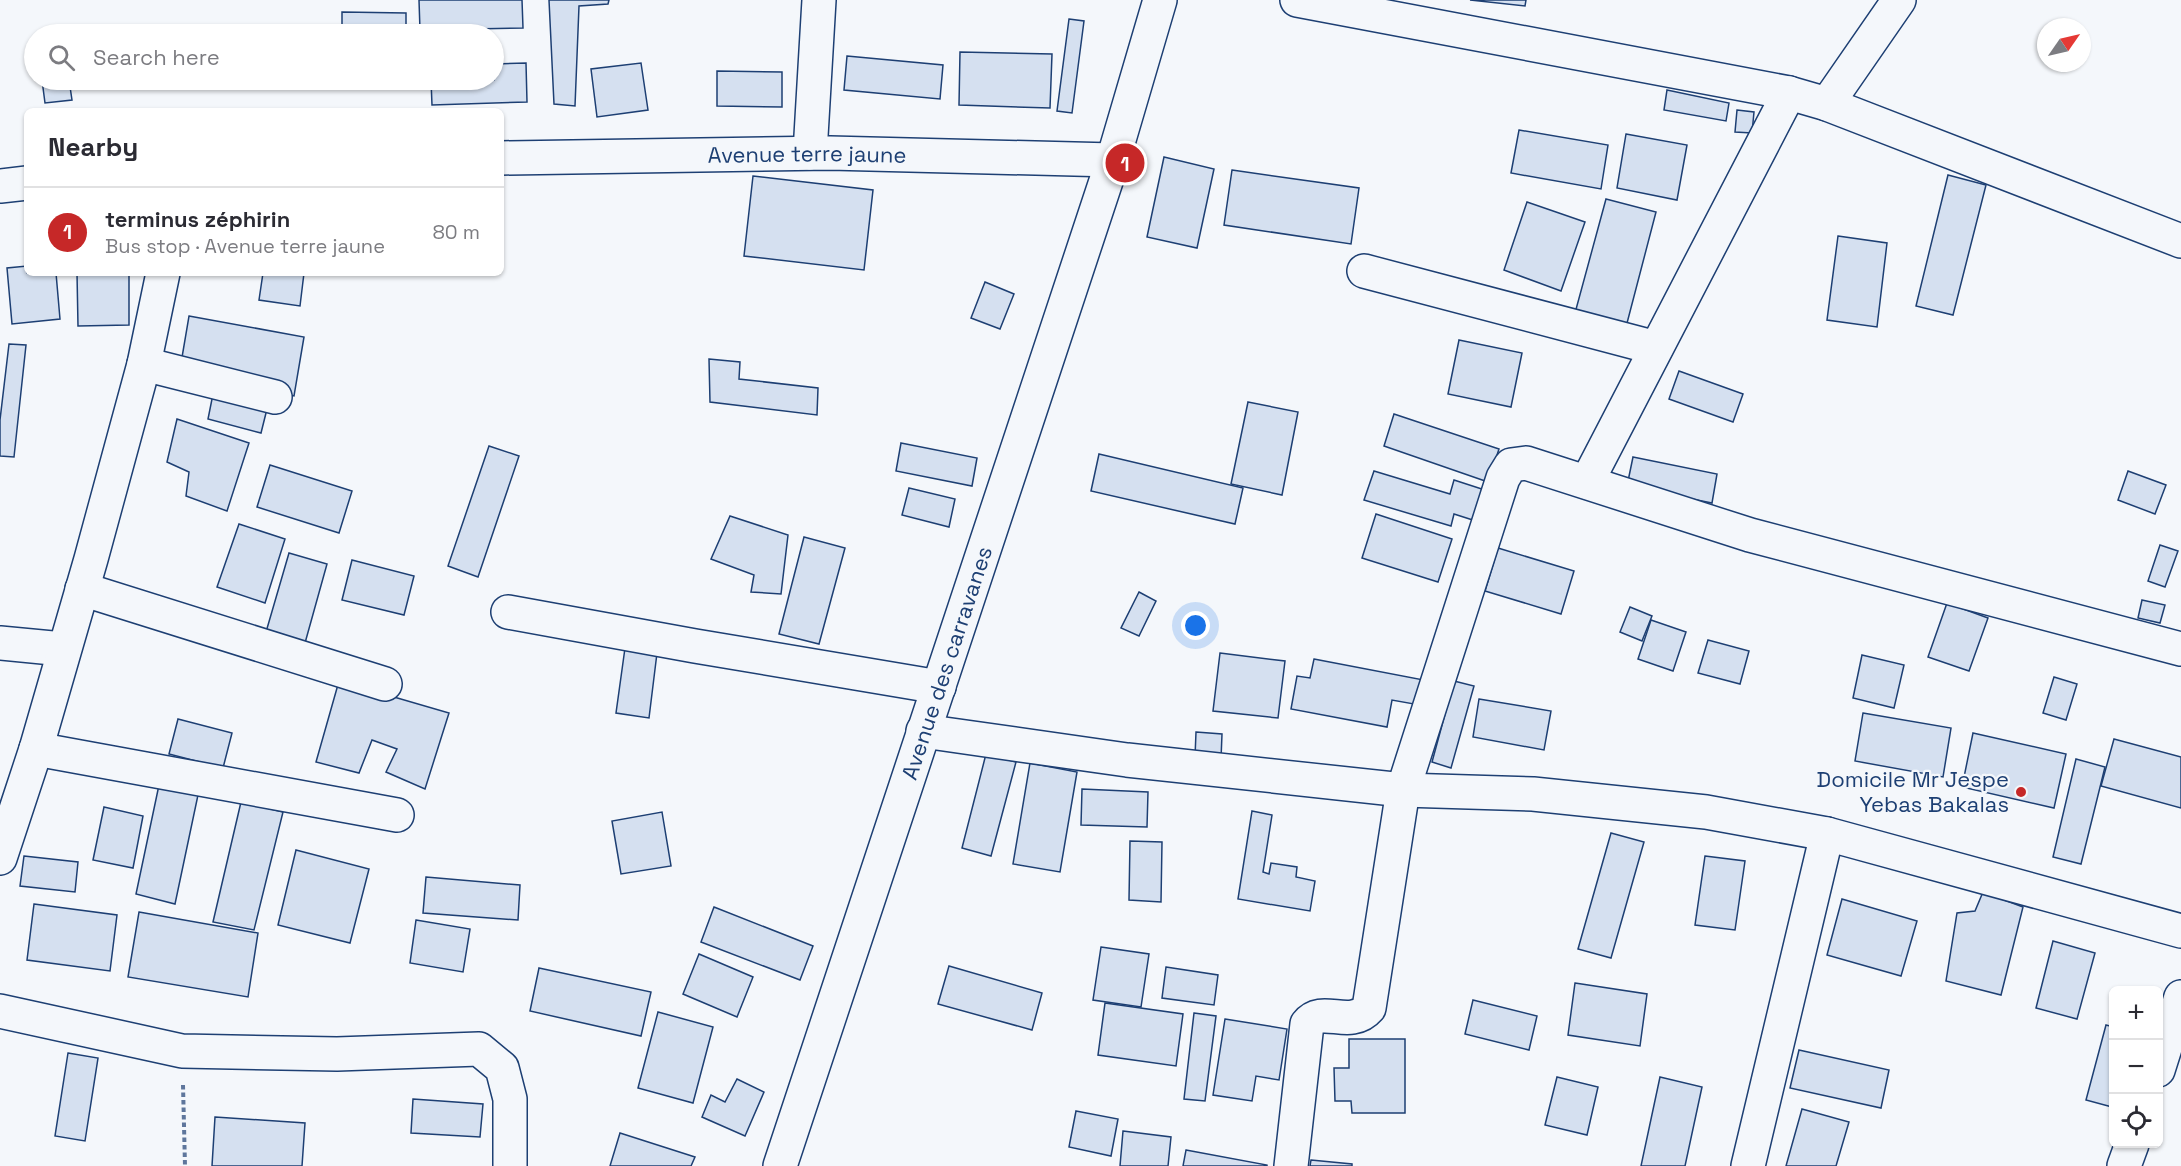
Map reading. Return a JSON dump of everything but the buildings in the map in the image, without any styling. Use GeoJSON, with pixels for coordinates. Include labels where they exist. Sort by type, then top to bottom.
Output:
{"type":"FeatureCollection","features":[{"type":"Feature","properties":{"kind":"street"},"geometry":{"type":"LineString","coordinates":[[810,153],[819,0]]}},
{"type":"Feature","properties":{"kind":"street","name":"Avenue des carravanes"},"geometry":{"type":"LineString","coordinates":[[780,1166],[1113,160],[1160,0]]}},
{"type":"Feature","properties":{"kind":"street"},"geometry":{"type":"LineString","coordinates":[[1297,0],[1790,93],[1827,104],[2181,241]]}},
{"type":"Feature","properties":{"kind":"street"},"geometry":{"type":"LineString","coordinates":[[1827,104],[1899,0]]}},
{"type":"Feature","properties":{"kind":"street"},"geometry":{"type":"LineString","coordinates":[[1587,482],[1790,93]]}},
{"type":"Feature","properties":{"kind":"street","name":"Avenue terre jaune"},"geometry":{"type":"LineString","coordinates":[[504,158],[810,153],[1113,160]]}},
{"type":"Feature","properties":{"kind":"street"},"geometry":{"type":"LineString","coordinates":[[0,186],[24,183]]}},
{"type":"Feature","properties":{"kind":"street"},"geometry":{"type":"LineString","coordinates":[[1364,271],[1656,348]]}},
{"type":"Feature","properties":{"kind":"street"},"geometry":{"type":"LineString","coordinates":[[0,858],[36,749],[82,589],[144,364],[162,276]]}},
{"type":"Feature","properties":{"kind":"street"},"geometry":{"type":"LineString","coordinates":[[144,364],[275,397]]}},
{"type":"Feature","properties":{"kind":"street"},"geometry":{"type":"LineString","coordinates":[[1291,1166],[1307,1024],[1312,1018],[1319,1016],[1353,1018],[1363,1014],[1369,1008],[1403,790],[1503,478],[1511,465],[1526,463],[1750,535],[2181,649]]}},
{"type":"Feature","properties":{"kind":"street"},"geometry":{"type":"LineString","coordinates":[[82,589],[385,684]]}},
{"type":"Feature","properties":{"kind":"street"},"geometry":{"type":"LineString","coordinates":[[508,612],[939,687]]}},
{"type":"Feature","properties":{"kind":"street"},"geometry":{"type":"LineString","coordinates":[[0,643],[63,649]]}},
{"type":"Feature","properties":{"kind":"street"},"geometry":{"type":"LineString","coordinates":[[923,731],[1127,760],[1403,790],[1533,794],[1706,812],[1827,834],[2181,931]]}},
{"type":"Feature","properties":{"kind":"street"},"geometry":{"type":"LineString","coordinates":[[36,749],[397,815]]}},
{"type":"Feature","properties":{"kind":"street"},"geometry":{"type":"LineString","coordinates":[[1748,1166],[1827,834]]}},
{"type":"Feature","properties":{"kind":"street"},"geometry":{"type":"LineString","coordinates":[[2163,1056],[2181,997]]}},
{"type":"Feature","properties":{"kind":"street"},"geometry":{"type":"LineString","coordinates":[[0,1011],[182,1051],[337,1054],[479,1049],[502,1068],[510,1100],[510,1166]]}},
{"type":"Feature","properties":{"kind":"street"},"geometry":{"type":"LineString","coordinates":[[2163,1074],[2181,1081]]}},
{"type":"Feature","properties":{"kind":"street"},"geometry":{"type":"LineString","coordinates":[[2124,1166],[2130,1148]]}},
{"type":"Feature","properties":{"kind":"path"},"geometry":{"type":"LineString","coordinates":[[182,1051],[185,1166]]}},
{"type":"Feature","properties":{"kind":"place","name":"terminus zéphirin"},"geometry":{"type":"Point","coordinates":[1125,163]}},
{"type":"Feature","properties":{"kind":"place","name":"Domicile Mr Jespe Yebas Bakalas"},"geometry":{"type":"Point","coordinates":[2021,792]}}]}
